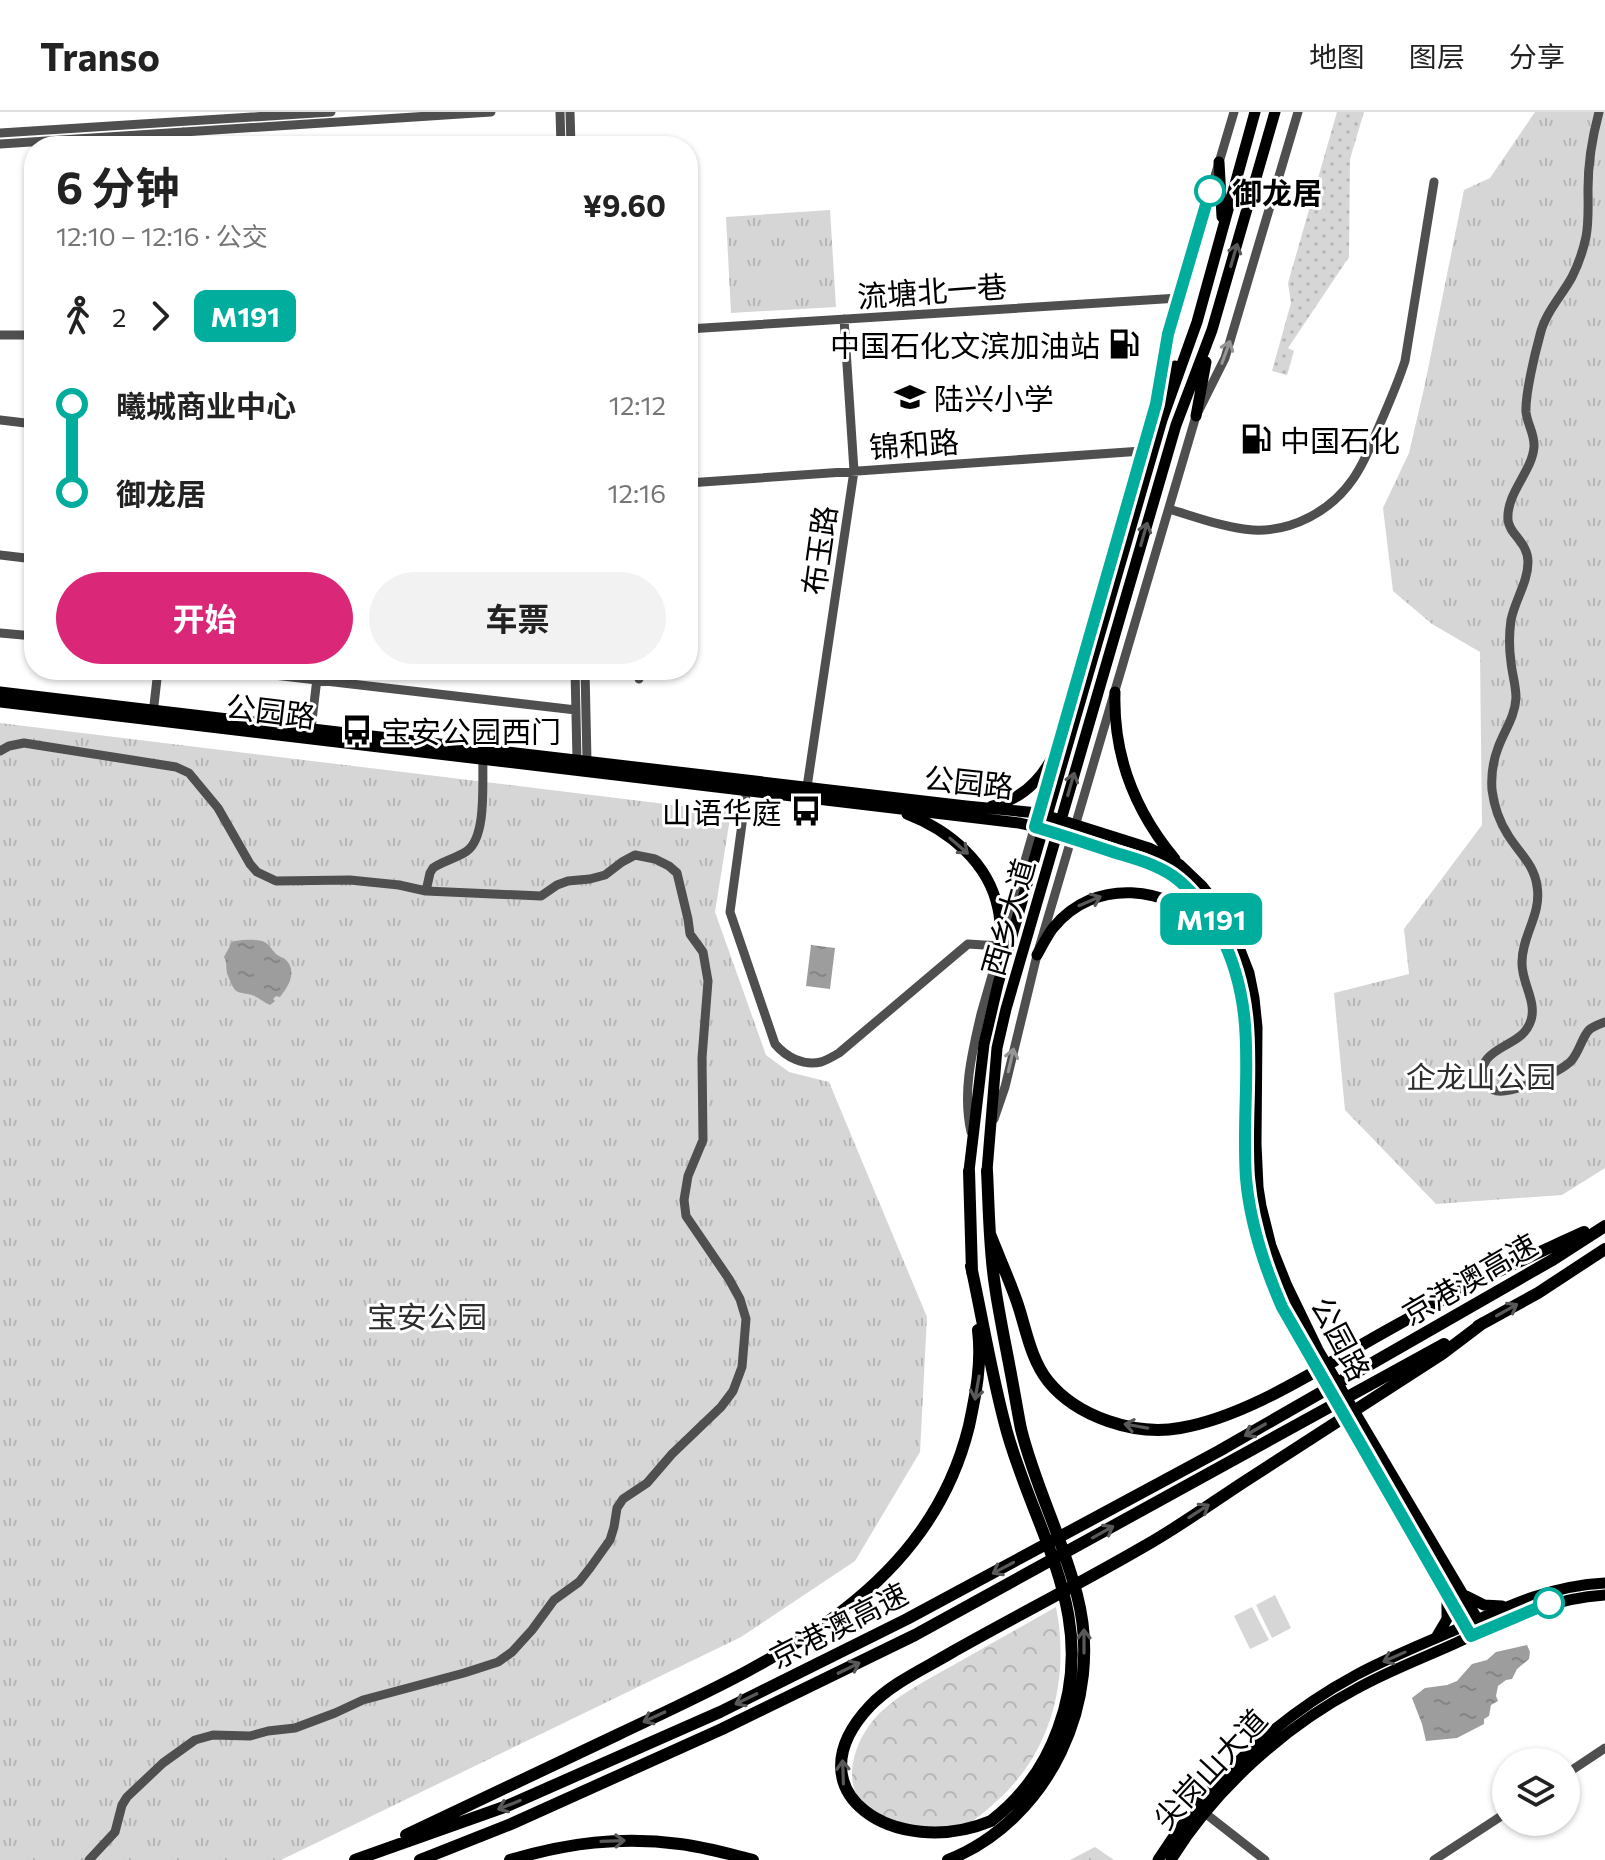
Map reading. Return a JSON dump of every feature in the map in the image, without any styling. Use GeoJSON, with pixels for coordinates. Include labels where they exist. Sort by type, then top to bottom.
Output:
{"type":"FeatureCollection","features":[{"type":"Feature","properties":{"kind":"highway"},"geometry":{"type":"LineString","coordinates":[[353,1860],[668,1711],[770,1658],[832,1620],[882,1578],[924,1528],[955,1472],[979,1373],[980,1347],[971,1266],[969,1171]]}},
{"type":"Feature","properties":{"kind":"highway"},"geometry":{"type":"LineString","coordinates":[[950,1843],[990,1823],[1052,1771],[1075,1714],[1084,1661],[1084,1627],[1078,1597],[1021,1429],[995,1284],[987,1171]]}},
{"type":"Feature","properties":{"kind":"highway"},"geometry":{"type":"LineString","coordinates":[[990,1234],[1034,1358],[1048,1380],[1064,1396],[1103,1419],[1155,1430],[1178,1429],[1206,1422],[1262,1399],[1475,1283],[1605,1224]]}},
{"type":"Feature","properties":{"kind":"highway","name":"京港澳高速"},"geometry":{"type":"LineString","coordinates":[[353,1860],[507,1806],[720,1712],[907,1619],[1219,1451],[1554,1259],[1605,1224]]}},
{"type":"Feature","properties":{"kind":"highway","name":"京港澳高速"},"geometry":{"type":"LineString","coordinates":[[420,1860],[511,1824],[722,1729],[915,1635],[1333,1406],[1368,1394],[1538,1293],[1605,1249]]}},
{"type":"Feature","properties":{"kind":"highway"},"geometry":{"type":"LineString","coordinates":[[948,1860],[998,1831],[1031,1790],[1064,1714],[1070,1688],[1071,1629],[1065,1599],[1007,1432],[971,1266]]}},
{"type":"Feature","properties":{"kind":"highway"},"geometry":{"type":"LineString","coordinates":[[878,1834],[853,1810],[841,1778],[841,1762],[847,1744],[873,1703],[908,1678],[1147,1545],[1340,1420],[1368,1394]]}},
{"type":"Feature","properties":{"kind":"highway"},"geometry":{"type":"LineString","coordinates":[[510,1860],[549,1848],[617,1840],[681,1844],[753,1860]]}},
{"type":"Feature","properties":{"kind":"main road","name":"西乡大道"},"geometry":{"type":"LineString","coordinates":[[969,1171],[984,1044],[1011,936],[1162,420],[1197,322],[1255,112]]}},
{"type":"Feature","properties":{"kind":"main road","name":"西乡大道"},"geometry":{"type":"LineString","coordinates":[[987,1171],[997,1048],[1006,1009],[1176,425],[1212,330],[1275,112]]}},
{"type":"Feature","properties":{"kind":"main road"},"geometry":{"type":"LineString","coordinates":[[1219,162],[1223,228]]}},
{"type":"Feature","properties":{"kind":"main road"},"geometry":{"type":"LineString","coordinates":[[1156,404],[1197,322]]}},
{"type":"Feature","properties":{"kind":"main road"},"geometry":{"type":"LineString","coordinates":[[1196,416],[1212,330]]}},
{"type":"Feature","properties":{"kind":"main road","name":"公园路"},"geometry":{"type":"LineString","coordinates":[[0,692],[483,759],[582,764]]}},
{"type":"Feature","properties":{"kind":"main road"},"geometry":{"type":"LineString","coordinates":[[1115,692],[1116,732],[1126,776],[1149,825],[1180,865]]}},
{"type":"Feature","properties":{"kind":"main road","name":"公园路"},"geometry":{"type":"LineString","coordinates":[[0,702],[311,729],[1019,823],[1142,861],[1171,875],[1201,905],[1222,939],[1238,977],[1245,1014],[1246,1179],[1252,1222],[1269,1278],[1292,1326],[1468,1631]]}},
{"type":"Feature","properties":{"kind":"main road"},"geometry":{"type":"LineString","coordinates":[[982,808],[1001,804],[1031,787],[1051,763],[1059,742]]}},
{"type":"Feature","properties":{"kind":"main road","name":"公园路"},"geometry":{"type":"LineString","coordinates":[[747,785],[807,787],[1038,813],[1149,848],[1180,865],[1202,886],[1224,916],[1239,945],[1252,984],[1257,1027],[1258,1187],[1265,1225],[1278,1266],[1318,1350],[1481,1625]]}},
{"type":"Feature","properties":{"kind":"main road"},"geometry":{"type":"LineString","coordinates":[[892,808],[937,829],[973,859],[993,891],[1001,927],[1000,946]]}},
{"type":"Feature","properties":{"kind":"main road"},"geometry":{"type":"LineString","coordinates":[[1037,955],[1054,927],[1078,906],[1093,898],[1120,892],[1147,893],[1171,900],[1200,918],[1222,939]]}},
{"type":"Feature","properties":{"kind":"main road","name":"尖岗山大道"},"geometry":{"type":"LineString","coordinates":[[1481,1625],[1507,1606],[1558,1589],[1605,1583]]}},
{"type":"Feature","properties":{"kind":"main road"},"geometry":{"type":"LineString","coordinates":[[1435,1639],[1447,1619],[1446,1592]]}},
{"type":"Feature","properties":{"kind":"main road"},"geometry":{"type":"LineString","coordinates":[[1462,1594],[1484,1605],[1507,1606]]}},
{"type":"Feature","properties":{"kind":"main road","name":"尖岗山大道"},"geometry":{"type":"LineString","coordinates":[[1171,1860],[1201,1810],[1263,1753],[1303,1721],[1338,1699],[1481,1625],[1555,1602],[1605,1595]]}},
{"type":"Feature","properties":{"kind":"main road","name":"尖岗山大道"},"geometry":{"type":"LineString","coordinates":[[1158,1860],[1254,1747],[1304,1707],[1354,1676],[1435,1639],[1468,1631]]}},
{"type":"Feature","properties":{"kind":"street"},"geometry":{"type":"LineString","coordinates":[[0,133],[331,112]]}},
{"type":"Feature","properties":{"kind":"street"},"geometry":{"type":"LineString","coordinates":[[122,136],[491,112]]}},
{"type":"Feature","properties":{"kind":"street"},"geometry":{"type":"LineString","coordinates":[[560,112],[561,136]]}},
{"type":"Feature","properties":{"kind":"street"},"geometry":{"type":"LineString","coordinates":[[570,112],[571,136]]}},
{"type":"Feature","properties":{"kind":"street"},"geometry":{"type":"LineString","coordinates":[[972,1139],[967,1108],[969,1071],[981,1014],[1156,404],[1168,334],[1234,112]]}},
{"type":"Feature","properties":{"kind":"street"},"geometry":{"type":"LineString","coordinates":[[989,1135],[1005,1087],[1037,955],[1196,416],[1225,358],[1298,112]]}},
{"type":"Feature","properties":{"kind":"street"},"geometry":{"type":"LineString","coordinates":[[1599,112],[1589,158],[1586,235],[1572,276],[1540,331],[1526,409],[1534,450],[1513,498],[1508,519],[1510,527],[1523,542],[1528,565],[1511,619],[1509,641],[1516,702],[1497,750],[1492,785],[1500,820],[1535,876],[1538,905],[1521,961],[1533,1012],[1530,1023],[1524,1034],[1488,1058],[1483,1066],[1486,1083],[1502,1092],[1558,1071],[1579,1051],[1588,1030],[1605,1022]]}},
{"type":"Feature","properties":{"kind":"street"},"geometry":{"type":"LineString","coordinates":[[183,132],[183,136]]}},
{"type":"Feature","properties":{"kind":"street"},"geometry":{"type":"LineString","coordinates":[[0,144],[24,142]]}},
{"type":"Feature","properties":{"kind":"street"},"geometry":{"type":"LineString","coordinates":[[1169,509],[1238,528],[1271,530],[1317,513],[1343,492],[1364,461],[1405,361],[1434,182]]}},
{"type":"Feature","properties":{"kind":"street","name":"流塘北一巷"},"geometry":{"type":"LineString","coordinates":[[698,328],[1179,298]]}},
{"type":"Feature","properties":{"kind":"street","name":"布玉路"},"geometry":{"type":"LineString","coordinates":[[807,787],[854,471],[844,319]]}},
{"type":"Feature","properties":{"kind":"street"},"geometry":{"type":"LineString","coordinates":[[0,335],[24,335]]}},
{"type":"Feature","properties":{"kind":"street"},"geometry":{"type":"LineString","coordinates":[[0,420],[24,423]]}},
{"type":"Feature","properties":{"kind":"street","name":"锦和路"},"geometry":{"type":"LineString","coordinates":[[698,482],[1142,451]]}},
{"type":"Feature","properties":{"kind":"street"},"geometry":{"type":"LineString","coordinates":[[0,555],[24,558]]}},
{"type":"Feature","properties":{"kind":"street"},"geometry":{"type":"LineString","coordinates":[[0,633],[24,635]]}},
{"type":"Feature","properties":{"kind":"street"},"geometry":{"type":"LineString","coordinates":[[153,715],[157,680]]}},
{"type":"Feature","properties":{"kind":"street"},"geometry":{"type":"LineString","coordinates":[[311,729],[316,680]]}},
{"type":"Feature","properties":{"kind":"street"},"geometry":{"type":"LineString","coordinates":[[354,680],[576,710]]}},
{"type":"Feature","properties":{"kind":"street"},"geometry":{"type":"LineString","coordinates":[[575,680],[582,764]]}},
{"type":"Feature","properties":{"kind":"street"},"geometry":{"type":"LineString","coordinates":[[582,764],[585,680]]}},
{"type":"Feature","properties":{"kind":"street"},"geometry":{"type":"LineString","coordinates":[[1059,742],[1077,753],[1089,752],[1101,741]]}},
{"type":"Feature","properties":{"kind":"street"},"geometry":{"type":"LineString","coordinates":[[0,751],[24,743],[176,767],[189,773],[218,808],[250,864],[257,872],[276,881],[350,880],[426,891],[541,896],[568,881],[605,875],[635,855],[669,866],[677,873],[690,934],[703,952],[708,981],[702,1043],[703,1140],[688,1176],[684,1200],[686,1216],[729,1279],[746,1319],[742,1367],[733,1391],[647,1483],[623,1499],[617,1508],[610,1540],[585,1575],[554,1600],[512,1652],[498,1662],[476,1670],[363,1700],[295,1728],[250,1736],[213,1735],[195,1740],[163,1763],[127,1797],[115,1832],[89,1860]]}},
{"type":"Feature","properties":{"kind":"street"},"geometry":{"type":"LineString","coordinates":[[426,891],[433,868],[467,851],[479,830],[483,759]]}},
{"type":"Feature","properties":{"kind":"street"},"geometry":{"type":"LineString","coordinates":[[747,785],[730,912],[775,1044],[785,1056],[799,1061],[820,1062],[839,1053],[968,944],[1000,946]]}},
{"type":"Feature","properties":{"kind":"street"},"geometry":{"type":"LineString","coordinates":[[1012,904],[1025,893],[1039,896],[1048,908],[1048,920]]}},
{"type":"Feature","properties":{"kind":"street"},"geometry":{"type":"LineString","coordinates":[[1580,1765],[1605,1748]]}},
{"type":"Feature","properties":{"kind":"street"},"geometry":{"type":"LineString","coordinates":[[1201,1810],[1265,1860]]}},
{"type":"Feature","properties":{"kind":"street"},"geometry":{"type":"LineString","coordinates":[[1434,1860],[1492,1822]]}},
{"type":"Feature","properties":{"kind":"green space"},"geometry":{"type":"Polygon","coordinates":[[[1337,112],[1364,112],[1350,159],[1349,257],[1288,348],[1294,351],[1287,375],[1272,371],[1291,303],[1288,283],[1337,112]]]}},
{"type":"Feature","properties":{"kind":"green space","name":"企龙山公园"},"geometry":{"type":"Polygon","coordinates":[[[1535,112],[1605,112],[1605,1168],[1562,1195],[1436,1204],[1345,1110],[1334,993],[1409,974],[1404,929],[1482,825],[1480,652],[1432,624],[1393,591],[1383,508],[1409,453],[1464,190],[1490,178],[1535,112]]]}},
{"type":"Feature","properties":{"kind":"green space"},"geometry":{"type":"Polygon","coordinates":[[[830,210],[836,307],[731,313],[726,217],[830,210]]]}},
{"type":"Feature","properties":{"kind":"green space"},"geometry":{"type":"Polygon","coordinates":[[[786,268],[787,289],[748,292],[747,271],[786,268]]]}},
{"type":"Feature","properties":{"kind":"green space","name":"宝安公园"},"geometry":{"type":"Polygon","coordinates":[[[0,723],[731,812],[715,912],[766,1055],[789,1072],[829,1082],[927,1317],[920,1452],[855,1561],[741,1637],[281,1860],[0,1860],[0,723]]]}},
{"type":"Feature","properties":{"kind":"green space"},"geometry":{"type":"Polygon","coordinates":[[[1275,1595],[1291,1628],[1272,1638],[1256,1605],[1275,1595]]]}},
{"type":"Feature","properties":{"kind":"green space"},"geometry":{"type":"Polygon","coordinates":[[[1056,1607],[1060,1634],[1058,1686],[1044,1736],[1017,1781],[976,1818],[962,1826],[913,1836],[862,1803],[855,1792],[852,1767],[860,1741],[883,1710],[915,1687],[1056,1607]]]}},
{"type":"Feature","properties":{"kind":"green space"},"geometry":{"type":"Polygon","coordinates":[[[1252,1607],[1269,1640],[1250,1649],[1234,1616],[1252,1607]]]}},
{"type":"Feature","properties":{"kind":"green space"},"geometry":{"type":"Polygon","coordinates":[[[1095,1847],[1114,1860],[1070,1860],[1095,1847]]]}},
{"type":"Feature","properties":{"kind":"water"},"geometry":{"type":"Polygon","coordinates":[[[235,941],[264,942],[290,966],[288,984],[270,1005],[237,991],[233,986],[224,957],[235,941]]]}},
{"type":"Feature","properties":{"kind":"water"},"geometry":{"type":"Polygon","coordinates":[[[811,945],[835,948],[830,989],[806,986],[811,945]]]}},
{"type":"Feature","properties":{"kind":"water"},"geometry":{"type":"Polygon","coordinates":[[[1527,1645],[1529,1659],[1517,1669],[1512,1679],[1498,1686],[1498,1701],[1491,1705],[1484,1724],[1457,1738],[1426,1741],[1412,1698],[1425,1688],[1457,1681],[1472,1664],[1487,1660],[1496,1652],[1527,1645]]]}},
{"type":"Feature","properties":{"kind":"bus line","name":"M191"},"geometry":{"type":"LineString","coordinates":[[1210,191],[1168,334],[1156,404],[1035,827],[1163,870],[1186,887],[1209,915],[1229,952],[1241,988],[1247,1054],[1246,1179],[1256,1238],[1282,1307],[1471,1636],[1549,1603]]}},
{"type":"Feature","properties":{"kind":"place","name":"御龙居"},"geometry":{"type":"Point","coordinates":[1210,191]}},
{"type":"Feature","properties":{"kind":"place","name":"中国石化文滨加油站"},"geometry":{"type":"Point","coordinates":[1124,344]}},
{"type":"Feature","properties":{"kind":"place","name":"陆兴小学"},"geometry":{"type":"Point","coordinates":[910,397]}},
{"type":"Feature","properties":{"kind":"place","name":"中国石化"},"geometry":{"type":"Point","coordinates":[1256,439]}},
{"type":"Feature","properties":{"kind":"place","name":"宝安公园西门"},"geometry":{"type":"Point","coordinates":[357,730]}},
{"type":"Feature","properties":{"kind":"place","name":"山语华庭"},"geometry":{"type":"Point","coordinates":[806,811]}}]}
